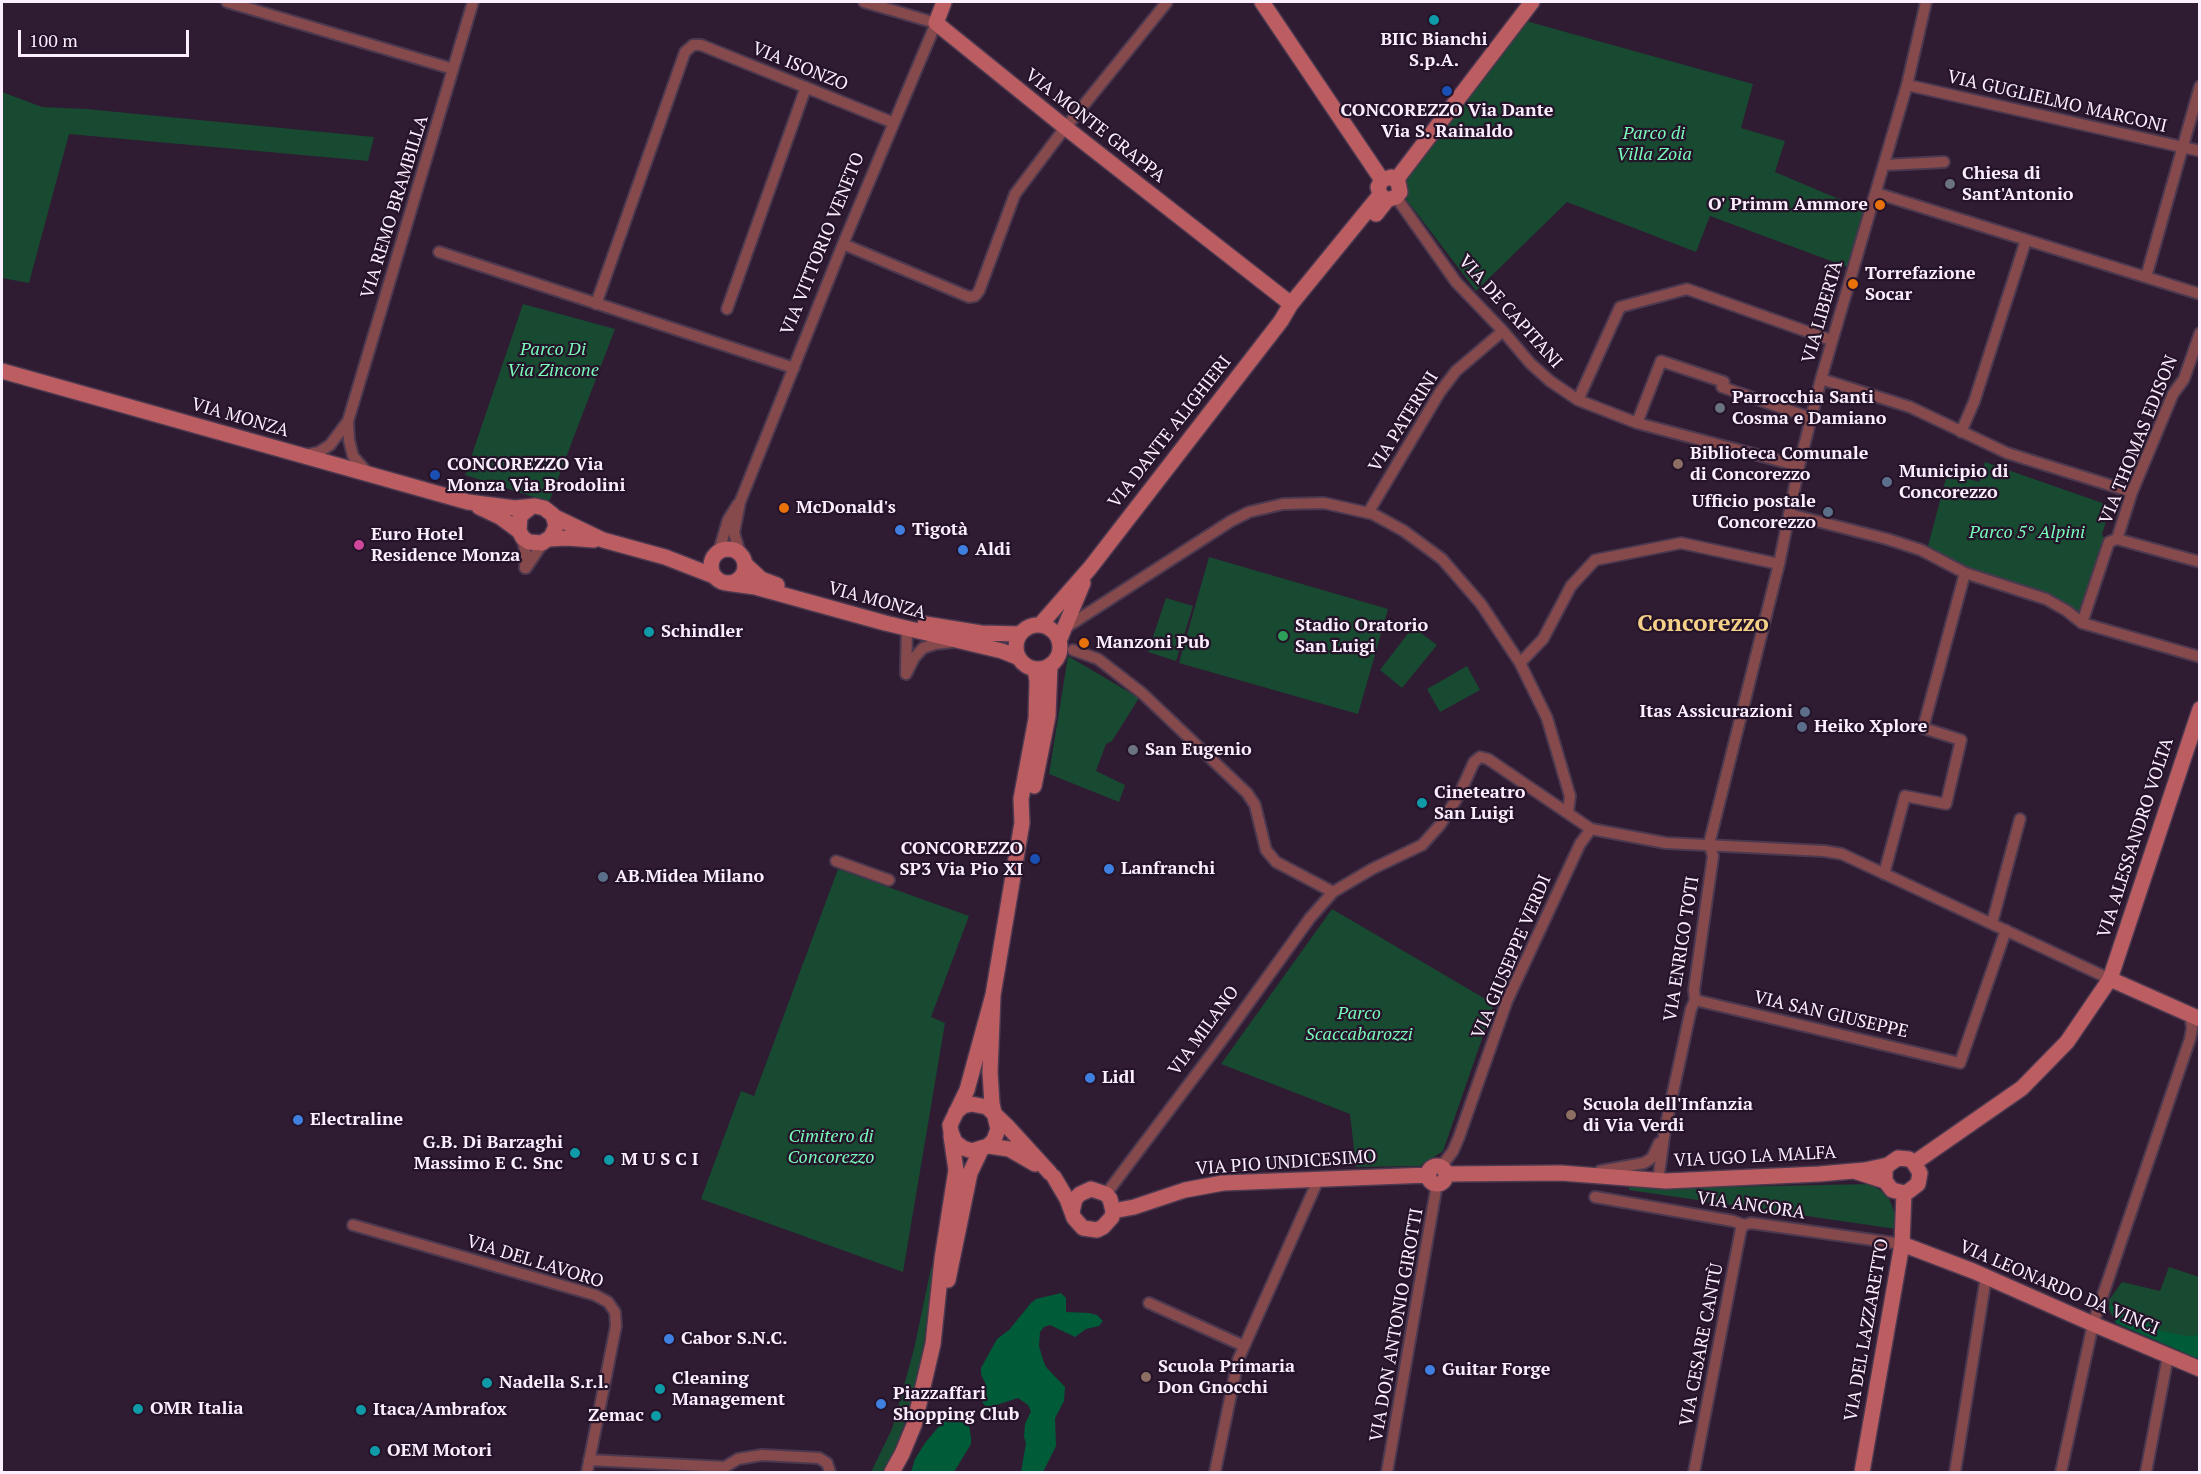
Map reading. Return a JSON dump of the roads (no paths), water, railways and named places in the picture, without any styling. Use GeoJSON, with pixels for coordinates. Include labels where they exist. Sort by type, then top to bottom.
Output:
{"type":"FeatureCollection","features":[{"type":"Feature","properties":{"kind":"main road","name":"VIA VITTORIO VENETO"},"geometry":{"type":"LineString","coordinates":[[936,22],[944,2]]}},
{"type":"Feature","properties":{"kind":"main road"},"geometry":{"type":"LineString","coordinates":[[1262,2],[1389,180]]}},
{"type":"Feature","properties":{"kind":"main road"},"geometry":{"type":"LineString","coordinates":[[1388,197],[1378,187],[1389,180],[1532,2]]}},
{"type":"Feature","properties":{"kind":"main road","name":"VIA MONTE GRAPPA"},"geometry":{"type":"LineString","coordinates":[[936,22],[1066,128],[1291,304]]}},
{"type":"Feature","properties":{"kind":"main road","name":"VIA DANTE ALIGHIERI"},"geometry":{"type":"LineString","coordinates":[[1040,625],[1090,568],[1281,321],[1291,304],[1388,197]]}},
{"type":"Feature","properties":{"kind":"main road","name":"VIA DANTE ALIGHIERI"},"geometry":{"type":"LineString","coordinates":[[1281,321],[1299,310],[1388,197]]}},
{"type":"Feature","properties":{"kind":"main road","name":"VIA MONZA"},"geometry":{"type":"LineString","coordinates":[[2,371],[468,502],[531,507]]}},
{"type":"Feature","properties":{"kind":"main road","name":"VIA MONZA"},"geometry":{"type":"LineString","coordinates":[[468,502],[500,518],[520,533]]}},
{"type":"Feature","properties":{"kind":"main road"},"geometry":{"type":"LineString","coordinates":[[531,507],[544,508],[553,516],[555,528],[546,541],[532,543],[520,533],[520,516],[531,507]]}},
{"type":"Feature","properties":{"kind":"main road","name":"VIA MONZA"},"geometry":{"type":"LineString","coordinates":[[553,516],[603,540],[665,557],[720,580],[754,587],[907,629],[1002,651],[1017,657]]}},
{"type":"Feature","properties":{"kind":"main road","name":"VIA MONZA"},"geometry":{"type":"LineString","coordinates":[[546,541],[567,538],[603,540]]}},
{"type":"Feature","properties":{"kind":"main road"},"geometry":{"type":"LineString","coordinates":[[730,549],[742,559],[741,578],[736,582],[720,580],[710,564],[718,552],[730,549]]}},
{"type":"Feature","properties":{"kind":"main road","name":"VIA MONZA"},"geometry":{"type":"LineString","coordinates":[[665,557],[689,558],[718,552]]}},
{"type":"Feature","properties":{"kind":"main road","name":"VIA MONZA"},"geometry":{"type":"LineString","coordinates":[[742,559],[757,577],[766,582],[905,620],[981,633],[1020,634]]}},
{"type":"Feature","properties":{"kind":"main road","name":"VIA DANTE ALIGHIERI"},"geometry":{"type":"LineString","coordinates":[[1060,635],[1090,568]]}},
{"type":"Feature","properties":{"kind":"main road"},"geometry":{"type":"LineString","coordinates":[[1040,625],[1060,635],[1059,654],[1050,665],[1043,669],[1035,669],[1023,664],[1017,657],[1016,645],[1020,634],[1028,627],[1040,625]]}},
{"type":"Feature","properties":{"kind":"main road"},"geometry":{"type":"LineString","coordinates":[[1022,823],[1031,801],[1048,716],[1050,665]]}},
{"type":"Feature","properties":{"kind":"main road"},"geometry":{"type":"LineString","coordinates":[[935,1329],[942,1259],[956,1170],[951,1120],[967,1090],[993,995],[1022,823],[1022,799],[1036,719],[1035,669]]}},
{"type":"Feature","properties":{"kind":"main road","name":"VIA ALESSANDRO VOLTA"},"geometry":{"type":"LineString","coordinates":[[2110,979],[2199,709]]}},
{"type":"Feature","properties":{"kind":"main road"},"geometry":{"type":"LineString","coordinates":[[2110,979],[2195,1017]]}},
{"type":"Feature","properties":{"kind":"main road","name":"VIA UGO LA MALFA"},"geometry":{"type":"LineString","coordinates":[[1658,1181],[1854,1171],[1888,1165],[1898,1158],[1910,1159],[1914,1162],[2022,1088],[2067,1042],[2110,979]]}},
{"type":"Feature","properties":{"kind":"main road"},"geometry":{"type":"LineString","coordinates":[[892,1473],[903,1454],[914,1425],[970,1173],[997,1132],[990,1072],[993,995]]}},
{"type":"Feature","properties":{"kind":"main road"},"geometry":{"type":"LineString","coordinates":[[951,1131],[955,1142],[963,1148],[972,1151],[985,1148],[1012,1150],[1052,1175],[1063,1182],[1085,1190],[1096,1189],[1106,1194],[1110,1198],[1113,1211],[1108,1223],[1097,1230],[1090,1230],[1078,1224],[1052,1175],[987,1107],[977,1104],[965,1105],[956,1112]]}},
{"type":"Feature","properties":{"kind":"main road"},"geometry":{"type":"LineString","coordinates":[[1904,1193],[1918,1184],[1920,1173],[1914,1162]]}},
{"type":"Feature","properties":{"kind":"main road"},"geometry":{"type":"LineString","coordinates":[[1885,1181],[1884,1175],[1888,1165]]}},
{"type":"Feature","properties":{"kind":"main road","name":"VIA UGO LA MALFA"},"geometry":{"type":"LineString","coordinates":[[1854,1171],[1885,1181],[1892,1190],[1904,1193]]}},
{"type":"Feature","properties":{"kind":"main road","name":"VIA PIO UNDICESIMO"},"geometry":{"type":"LineString","coordinates":[[1113,1211],[1211,1184],[1319,1178],[1578,1174],[1658,1181]]}},
{"type":"Feature","properties":{"kind":"main road"},"geometry":{"type":"LineString","coordinates":[[1072,1212],[1075,1199],[1085,1190]]}},
{"type":"Feature","properties":{"kind":"main road","name":"VIA DEL LAZZARETTO"},"geometry":{"type":"LineString","coordinates":[[1862,1473],[1902,1244],[1904,1193]]}},
{"type":"Feature","properties":{"kind":"main road","name":"VIA LEONARDO DA VINCI"},"geometry":{"type":"LineString","coordinates":[[1902,1244],[1986,1276],[2199,1369]]}},
{"type":"Feature","properties":{"kind":"street"},"geometry":{"type":"LineString","coordinates":[[228,2],[453,69]]}},
{"type":"Feature","properties":{"kind":"street","name":"VIA REMO BRAMBILLA"},"geometry":{"type":"LineString","coordinates":[[370,476],[353,456],[348,421],[473,2]]}},
{"type":"Feature","properties":{"kind":"street","name":"VIA MONTE GRAPPA"},"geometry":{"type":"LineString","coordinates":[[864,2],[936,22]]}},
{"type":"Feature","properties":{"kind":"street"},"geometry":{"type":"LineString","coordinates":[[843,244],[969,297],[975,296],[979,291],[1016,194],[1167,2]]}},
{"type":"Feature","properties":{"kind":"street","name":"VIA LIBERTÀ"},"geometry":{"type":"LineString","coordinates":[[1709,844],[1779,564],[1811,417],[1831,340],[1907,85],[1926,2]]}},
{"type":"Feature","properties":{"kind":"street","name":"VIA VITTORIO VENETO"},"geometry":{"type":"LineString","coordinates":[[742,559],[734,533],[740,502],[843,244],[936,22]]}},
{"type":"Feature","properties":{"kind":"street","name":"VIA ISONZO"},"geometry":{"type":"LineString","coordinates":[[596,304],[685,52],[693,45],[701,45],[894,123]]}},
{"type":"Feature","properties":{"kind":"street","name":"VIA GUGLIELMO MARCONI"},"geometry":{"type":"LineString","coordinates":[[1907,85],[2199,151]]}},
{"type":"Feature","properties":{"kind":"street"},"geometry":{"type":"LineString","coordinates":[[2146,277],[2199,86]]}},
{"type":"Feature","properties":{"kind":"street"},"geometry":{"type":"LineString","coordinates":[[727,309],[806,87]]}},
{"type":"Feature","properties":{"kind":"street"},"geometry":{"type":"LineString","coordinates":[[1884,165],[1944,162]]}},
{"type":"Feature","properties":{"kind":"street"},"geometry":{"type":"LineString","coordinates":[[1876,193],[2199,294]]}},
{"type":"Feature","properties":{"kind":"street","name":"VIA DE CAPITANI"},"geometry":{"type":"LineString","coordinates":[[1388,197],[1456,282],[1543,375],[1578,400],[1637,423],[1799,466]]}},
{"type":"Feature","properties":{"kind":"street"},"geometry":{"type":"LineString","coordinates":[[1961,432],[1974,402],[2026,240]]}},
{"type":"Feature","properties":{"kind":"street"},"geometry":{"type":"LineString","coordinates":[[439,252],[794,368]]}},
{"type":"Feature","properties":{"kind":"street"},"geometry":{"type":"LineString","coordinates":[[1578,400],[1620,307],[1687,289],[1831,340]]}},
{"type":"Feature","properties":{"kind":"street","name":"VIA PATERINI"},"geometry":{"type":"LineString","coordinates":[[1368,513],[1440,392],[1456,371],[1503,331]]}},
{"type":"Feature","properties":{"kind":"street","name":"VIA THOMAS EDISON"},"geometry":{"type":"LineString","coordinates":[[2082,623],[2109,542],[2117,538],[2132,492],[2173,394],[2184,379],[2199,333]]}},
{"type":"Feature","properties":{"kind":"street"},"geometry":{"type":"LineString","coordinates":[[1637,423],[1661,362],[1724,382],[1722,387],[1811,417]]}},
{"type":"Feature","properties":{"kind":"street"},"geometry":{"type":"LineString","coordinates":[[1821,379],[1910,408],[2007,453],[2132,492]]}},
{"type":"Feature","properties":{"kind":"street","name":"VIA REMO BRAMBILLA"},"geometry":{"type":"LineString","coordinates":[[302,456],[318,452],[330,445],[348,421]]}},
{"type":"Feature","properties":{"kind":"street","name":"VIA VITTORIO VENETO"},"geometry":{"type":"LineString","coordinates":[[718,552],[728,520],[740,502]]}},
{"type":"Feature","properties":{"kind":"street"},"geometry":{"type":"LineString","coordinates":[[1060,635],[1231,521],[1249,512],[1283,504],[1324,502],[1368,513],[1404,531],[1442,559],[1481,604],[1520,663],[1547,718],[1570,796],[1568,813],[1591,829],[1666,843],[1824,851],[1842,854],[2110,979]]}},
{"type":"Feature","properties":{"kind":"street"},"geometry":{"type":"LineString","coordinates":[[1789,514],[1921,550],[1965,573],[2046,600],[2067,611],[2082,623],[2199,657]]}},
{"type":"Feature","properties":{"kind":"street"},"geometry":{"type":"LineString","coordinates":[[520,533],[526,556],[525,568],[546,541]]}},
{"type":"Feature","properties":{"kind":"street"},"geometry":{"type":"LineString","coordinates":[[2117,538],[2199,562]]}},
{"type":"Feature","properties":{"kind":"street"},"geometry":{"type":"LineString","coordinates":[[1520,663],[1543,639],[1571,586],[1596,560],[1681,543],[1779,564]]}},
{"type":"Feature","properties":{"kind":"street"},"geometry":{"type":"LineString","coordinates":[[1884,874],[1905,796],[1946,804],[1961,740],[1923,728],[1965,573]]}},
{"type":"Feature","properties":{"kind":"street"},"geometry":{"type":"LineString","coordinates":[[907,629],[906,674],[914,658],[923,648],[957,641]]}},
{"type":"Feature","properties":{"kind":"street"},"geometry":{"type":"LineString","coordinates":[[1073,650],[1098,659],[1142,693],[1247,793],[1255,805],[1266,850],[1276,862],[1334,892]]}},
{"type":"Feature","properties":{"kind":"street","name":"VIA MILANO"},"geometry":{"type":"LineString","coordinates":[[1106,1194],[1310,918],[1334,892],[1372,869],[1422,845],[1440,825],[1460,795],[1474,762],[1480,757],[1488,759],[1568,813]]}},
{"type":"Feature","properties":{"kind":"street"},"geometry":{"type":"LineString","coordinates":[[1992,923],[2020,819]]}},
{"type":"Feature","properties":{"kind":"street","name":"VIA GIUSEPPE VERDI"},"geometry":{"type":"LineString","coordinates":[[1438,1175],[1459,1137],[1507,1001],[1580,844],[1591,829]]}},
{"type":"Feature","properties":{"kind":"street","name":"VIA ENRICO TOTI"},"geometry":{"type":"LineString","coordinates":[[1658,1181],[1665,1129],[1691,1009],[1695,1000],[1694,990],[1713,856],[1709,844]]}},
{"type":"Feature","properties":{"kind":"street"},"geometry":{"type":"LineString","coordinates":[[836,861],[889,880]]}},
{"type":"Feature","properties":{"kind":"street","name":"VIA SAN GIUSEPPE"},"geometry":{"type":"LineString","coordinates":[[1695,1000],[1960,1063],[2006,930]]}},
{"type":"Feature","properties":{"kind":"street"},"geometry":{"type":"LineString","coordinates":[[2061,1473],[2092,1324],[2195,1036],[2192,1028],[2195,1017]]}},
{"type":"Feature","properties":{"kind":"street","name":"VIA ENRICO TOTI"},"geometry":{"type":"LineString","coordinates":[[1578,1174],[1620,1169],[1644,1163],[1654,1154],[1665,1129]]}},
{"type":"Feature","properties":{"kind":"street","name":"VIA DON ANTONIO GIROTTI"},"geometry":{"type":"LineString","coordinates":[[1387,1473],[1438,1175]]}},
{"type":"Feature","properties":{"kind":"street"},"geometry":{"type":"LineString","coordinates":[[1215,1473],[1234,1376],[1244,1346],[1319,1178]]}},
{"type":"Feature","properties":{"kind":"street","name":"VIA ANCORA"},"geometry":{"type":"LineString","coordinates":[[1594,1197],[1733,1221],[1744,1225],[1751,1223],[1902,1244]]}},
{"type":"Feature","properties":{"kind":"street","name":"VIA DEL LAVORO"},"geometry":{"type":"LineString","coordinates":[[352,1225],[595,1295],[608,1302],[615,1312],[616,1326],[587,1473]]}},
{"type":"Feature","properties":{"kind":"street","name":"VIA CESARE CANTÙ"},"geometry":{"type":"LineString","coordinates":[[1694,1473],[1741,1229],[1744,1225]]}},
{"type":"Feature","properties":{"kind":"street"},"geometry":{"type":"LineString","coordinates":[[1955,1473],[1986,1276]]}},
{"type":"Feature","properties":{"kind":"street"},"geometry":{"type":"LineString","coordinates":[[1149,1303],[1244,1346]]}},
{"type":"Feature","properties":{"kind":"street"},"geometry":{"type":"LineString","coordinates":[[2146,1473],[2168,1356]]}},
{"type":"Feature","properties":{"kind":"street"},"geometry":{"type":"LineString","coordinates":[[589,1460],[728,1470],[738,1459],[762,1455],[819,1458],[827,1463],[830,1473]]}},
{"type":"Feature","properties":{"kind":"place","name":"BIIC Bianchi S.p.A."},"geometry":{"type":"Point","coordinates":[1434,20]}},
{"type":"Feature","properties":{"kind":"place","name":"CONCOREZZO Via Dante Via S. Rainaldo"},"geometry":{"type":"Point","coordinates":[1447,91]}},
{"type":"Feature","properties":{"kind":"place","name":"Chiesa di Sant'Antonio"},"geometry":{"type":"Point","coordinates":[1950,184]}},
{"type":"Feature","properties":{"kind":"place","name":"O' Primm Ammore"},"geometry":{"type":"Point","coordinates":[1880,205]}},
{"type":"Feature","properties":{"kind":"place","name":"Torrefazione Socar"},"geometry":{"type":"Point","coordinates":[1853,284]}},
{"type":"Feature","properties":{"kind":"place","name":"Parrocchia Santi Cosma e Damiano"},"geometry":{"type":"Point","coordinates":[1720,408]}},
{"type":"Feature","properties":{"kind":"place","name":"Biblioteca Comunale di Concorezzo"},"geometry":{"type":"Point","coordinates":[1678,464]}},
{"type":"Feature","properties":{"kind":"place","name":"CONCOREZZO Via Monza Via Brodolini"},"geometry":{"type":"Point","coordinates":[435,475]}},
{"type":"Feature","properties":{"kind":"place","name":"Municipio di Concorezzo"},"geometry":{"type":"Point","coordinates":[1887,482]}},
{"type":"Feature","properties":{"kind":"place","name":"McDonald's"},"geometry":{"type":"Point","coordinates":[784,508]}},
{"type":"Feature","properties":{"kind":"place","name":"Ufficio postale Concorezzo"},"geometry":{"type":"Point","coordinates":[1828,512]}},
{"type":"Feature","properties":{"kind":"place","name":"Tigotà"},"geometry":{"type":"Point","coordinates":[900,530]}},
{"type":"Feature","properties":{"kind":"place","name":"Euro Hotel Residence Monza"},"geometry":{"type":"Point","coordinates":[359,545]}},
{"type":"Feature","properties":{"kind":"place","name":"Aldi"},"geometry":{"type":"Point","coordinates":[963,550]}},
{"type":"Feature","properties":{"kind":"place","name":"Schindler"},"geometry":{"type":"Point","coordinates":[649,632]}},
{"type":"Feature","properties":{"kind":"place","name":"Stadio Oratorio San Luigi"},"geometry":{"type":"Point","coordinates":[1283,636]}},
{"type":"Feature","properties":{"kind":"place","name":"Manzoni Pub"},"geometry":{"type":"Point","coordinates":[1084,643]}},
{"type":"Feature","properties":{"kind":"place","name":"Itas Assicurazioni"},"geometry":{"type":"Point","coordinates":[1805,712]}},
{"type":"Feature","properties":{"kind":"place","name":"Heiko Xplore"},"geometry":{"type":"Point","coordinates":[1802,727]}},
{"type":"Feature","properties":{"kind":"place","name":"San Eugenio"},"geometry":{"type":"Point","coordinates":[1133,750]}},
{"type":"Feature","properties":{"kind":"place","name":"Cineteatro San Luigi"},"geometry":{"type":"Point","coordinates":[1422,803]}},
{"type":"Feature","properties":{"kind":"place","name":"CONCOREZZO SP3 Via Pio XI"},"geometry":{"type":"Point","coordinates":[1035,859]}},
{"type":"Feature","properties":{"kind":"place","name":"Lanfranchi"},"geometry":{"type":"Point","coordinates":[1109,869]}},
{"type":"Feature","properties":{"kind":"place","name":"AB.Midea Milano"},"geometry":{"type":"Point","coordinates":[603,877]}},
{"type":"Feature","properties":{"kind":"place","name":"Lidl"},"geometry":{"type":"Point","coordinates":[1090,1078]}},
{"type":"Feature","properties":{"kind":"place","name":"Scuola dell'Infanzia di Via Verdi"},"geometry":{"type":"Point","coordinates":[1571,1115]}},
{"type":"Feature","properties":{"kind":"place","name":"Electraline"},"geometry":{"type":"Point","coordinates":[298,1120]}},
{"type":"Feature","properties":{"kind":"place","name":"G.B. Di Barzaghi Massimo E C. Snc"},"geometry":{"type":"Point","coordinates":[575,1153]}},
{"type":"Feature","properties":{"kind":"place","name":"M U S C I"},"geometry":{"type":"Point","coordinates":[609,1160]}},
{"type":"Feature","properties":{"kind":"place","name":"Cabor S.N.C."},"geometry":{"type":"Point","coordinates":[669,1339]}},
{"type":"Feature","properties":{"kind":"place","name":"Guitar Forge"},"geometry":{"type":"Point","coordinates":[1430,1370]}},
{"type":"Feature","properties":{"kind":"place","name":"Scuola Primaria Don Gnocchi"},"geometry":{"type":"Point","coordinates":[1146,1377]}},
{"type":"Feature","properties":{"kind":"place","name":"Nadella S.r.l."},"geometry":{"type":"Point","coordinates":[487,1383]}},
{"type":"Feature","properties":{"kind":"place","name":"Cleaning Management"},"geometry":{"type":"Point","coordinates":[660,1389]}},
{"type":"Feature","properties":{"kind":"place","name":"Piazzaffari Shopping Club"},"geometry":{"type":"Point","coordinates":[881,1404]}},
{"type":"Feature","properties":{"kind":"place","name":"OMR Italia"},"geometry":{"type":"Point","coordinates":[138,1409]}},
{"type":"Feature","properties":{"kind":"place","name":"Itaca/Ambrafox"},"geometry":{"type":"Point","coordinates":[361,1410]}},
{"type":"Feature","properties":{"kind":"place","name":"Zemac"},"geometry":{"type":"Point","coordinates":[656,1416]}},
{"type":"Feature","properties":{"kind":"place","name":"OEM Motori"},"geometry":{"type":"Point","coordinates":[375,1451]}},
{"type":"Feature","properties":{"kind":"district","name":"Concorezzo"},"geometry":{"type":"Point","coordinates":[1703,624]}},
{"type":"Feature","properties":{"kind":"park label","name":"Parco di Villa Zoia"},"geometry":{"type":"Point","coordinates":[1654,144]}},
{"type":"Feature","properties":{"kind":"park label","name":"Parco Di Via Zincone"},"geometry":{"type":"Point","coordinates":[553,360]}},
{"type":"Feature","properties":{"kind":"park label","name":"Parco 5° Alpini"},"geometry":{"type":"Point","coordinates":[2027,533]}},
{"type":"Feature","properties":{"kind":"park label","name":"Parco Scaccabarozzi"},"geometry":{"type":"Point","coordinates":[1359,1024]}},
{"type":"Feature","properties":{"kind":"park label","name":"Cimitero di Concorezzo"},"geometry":{"type":"Point","coordinates":[831,1147]}}]}
